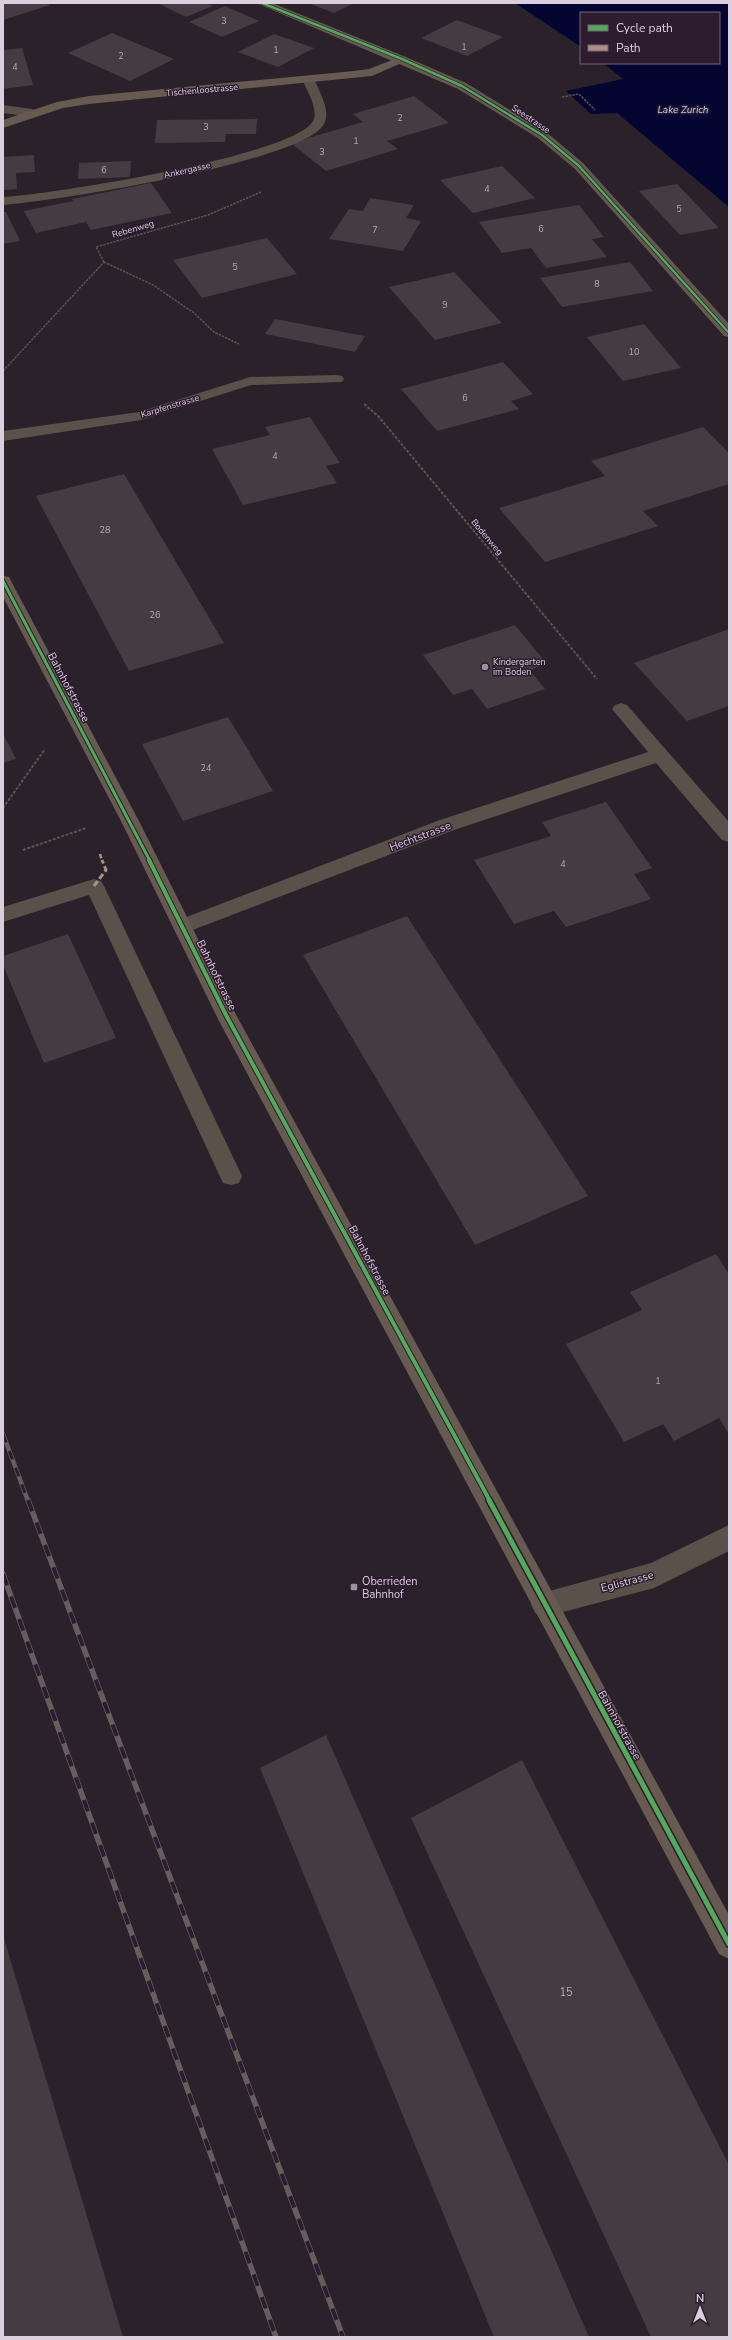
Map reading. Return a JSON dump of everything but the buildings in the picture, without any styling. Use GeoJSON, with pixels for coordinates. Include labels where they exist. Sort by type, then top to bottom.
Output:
{"type":"FeatureCollection","features":[{"type":"Feature","properties":{"kind":"main road","name":"Seestrasse"},"geometry":{"type":"LineString","coordinates":[[262,3],[402,59],[462,86],[542,135],[579,166],[729,333]]}},
{"type":"Feature","properties":{"kind":"street","name":"Tischenloostrasse"},"geometry":{"type":"LineString","coordinates":[[3,124],[32,113],[89,100],[309,81],[372,72],[402,59]]}},
{"type":"Feature","properties":{"kind":"street","name":"Ankergasse"},"geometry":{"type":"LineString","coordinates":[[3,201],[58,196],[182,172],[278,146],[304,135],[317,125],[321,115],[309,81]]}},
{"type":"Feature","properties":{"kind":"street"},"geometry":{"type":"LineString","coordinates":[[3,109],[32,113]]}},
{"type":"Feature","properties":{"kind":"street","name":"Karpfenstrasse"},"geometry":{"type":"LineString","coordinates":[[3,436],[141,416],[250,381],[337,379]]}},
{"type":"Feature","properties":{"kind":"street","name":"Bahnhofstrasse"},"geometry":{"type":"LineString","coordinates":[[3,581],[183,926],[226,1015],[299,1147],[544,1604],[729,1944]]}},
{"type":"Feature","properties":{"kind":"street"},"geometry":{"type":"LineString","coordinates":[[622,709],[729,834]]}},
{"type":"Feature","properties":{"kind":"street","name":"Hechtstrasse"},"geometry":{"type":"LineString","coordinates":[[183,926],[447,825],[660,755]]}},
{"type":"Feature","properties":{"kind":"street"},"geometry":{"type":"LineString","coordinates":[[3,914],[4,916],[94,886],[231,1176]]}},
{"type":"Feature","properties":{"kind":"street","name":"Eglistrasse"},"geometry":{"type":"LineString","coordinates":[[544,1604],[654,1575],[729,1538]]}},
{"type":"Feature","properties":{"kind":"path"},"geometry":{"type":"LineString","coordinates":[[562,97],[579,94],[595,110]]}},
{"type":"Feature","properties":{"kind":"path"},"geometry":{"type":"LineString","coordinates":[[3,371],[104,262],[153,285],[194,313],[214,332],[240,345]]}},
{"type":"Feature","properties":{"kind":"path"},"geometry":{"type":"LineString","coordinates":[[3,808],[45,748]]}},
{"type":"Feature","properties":{"kind":"path"},"geometry":{"type":"LineString","coordinates":[[23,850],[86,828]]}},
{"type":"Feature","properties":{"kind":"water","name":"Lake Zurich"},"geometry":{"type":"Polygon","coordinates":[[[515,3],[729,3],[729,207],[617,113],[591,114],[566,91],[623,79],[604,64],[720,64],[720,12],[580,12],[580,46],[515,3]]]}},
{"type":"Feature","properties":{"kind":"railway"},"geometry":{"type":"LineString","coordinates":[[3,1434],[28,1501]]}},
{"type":"Feature","properties":{"kind":"railway"},"geometry":{"type":"LineString","coordinates":[[28,1500],[343,2337]]}},
{"type":"Feature","properties":{"kind":"railway"},"geometry":{"type":"LineString","coordinates":[[3,1574],[276,2337]]}},
{"type":"Feature","properties":{"kind":"marked path"},"geometry":{"type":"LineString","coordinates":[[94,886],[106,870],[100,854]]}},
{"type":"Feature","properties":{"kind":"cycle path"},"geometry":{"type":"LineString","coordinates":[[262,3],[402,59],[462,86],[542,135],[579,166],[729,333]]}},
{"type":"Feature","properties":{"kind":"cycle path"},"geometry":{"type":"LineString","coordinates":[[3,581],[130,821],[226,1015],[299,1147],[729,1944]]}},
{"type":"Feature","properties":{"kind":"place","name":"Kindergarten im Boden"},"geometry":{"type":"Point","coordinates":[485,667]}},
{"type":"Feature","properties":{"kind":"place","name":"Oberrieden Bahnhof"},"geometry":{"type":"Point","coordinates":[354,1587]}}]}
